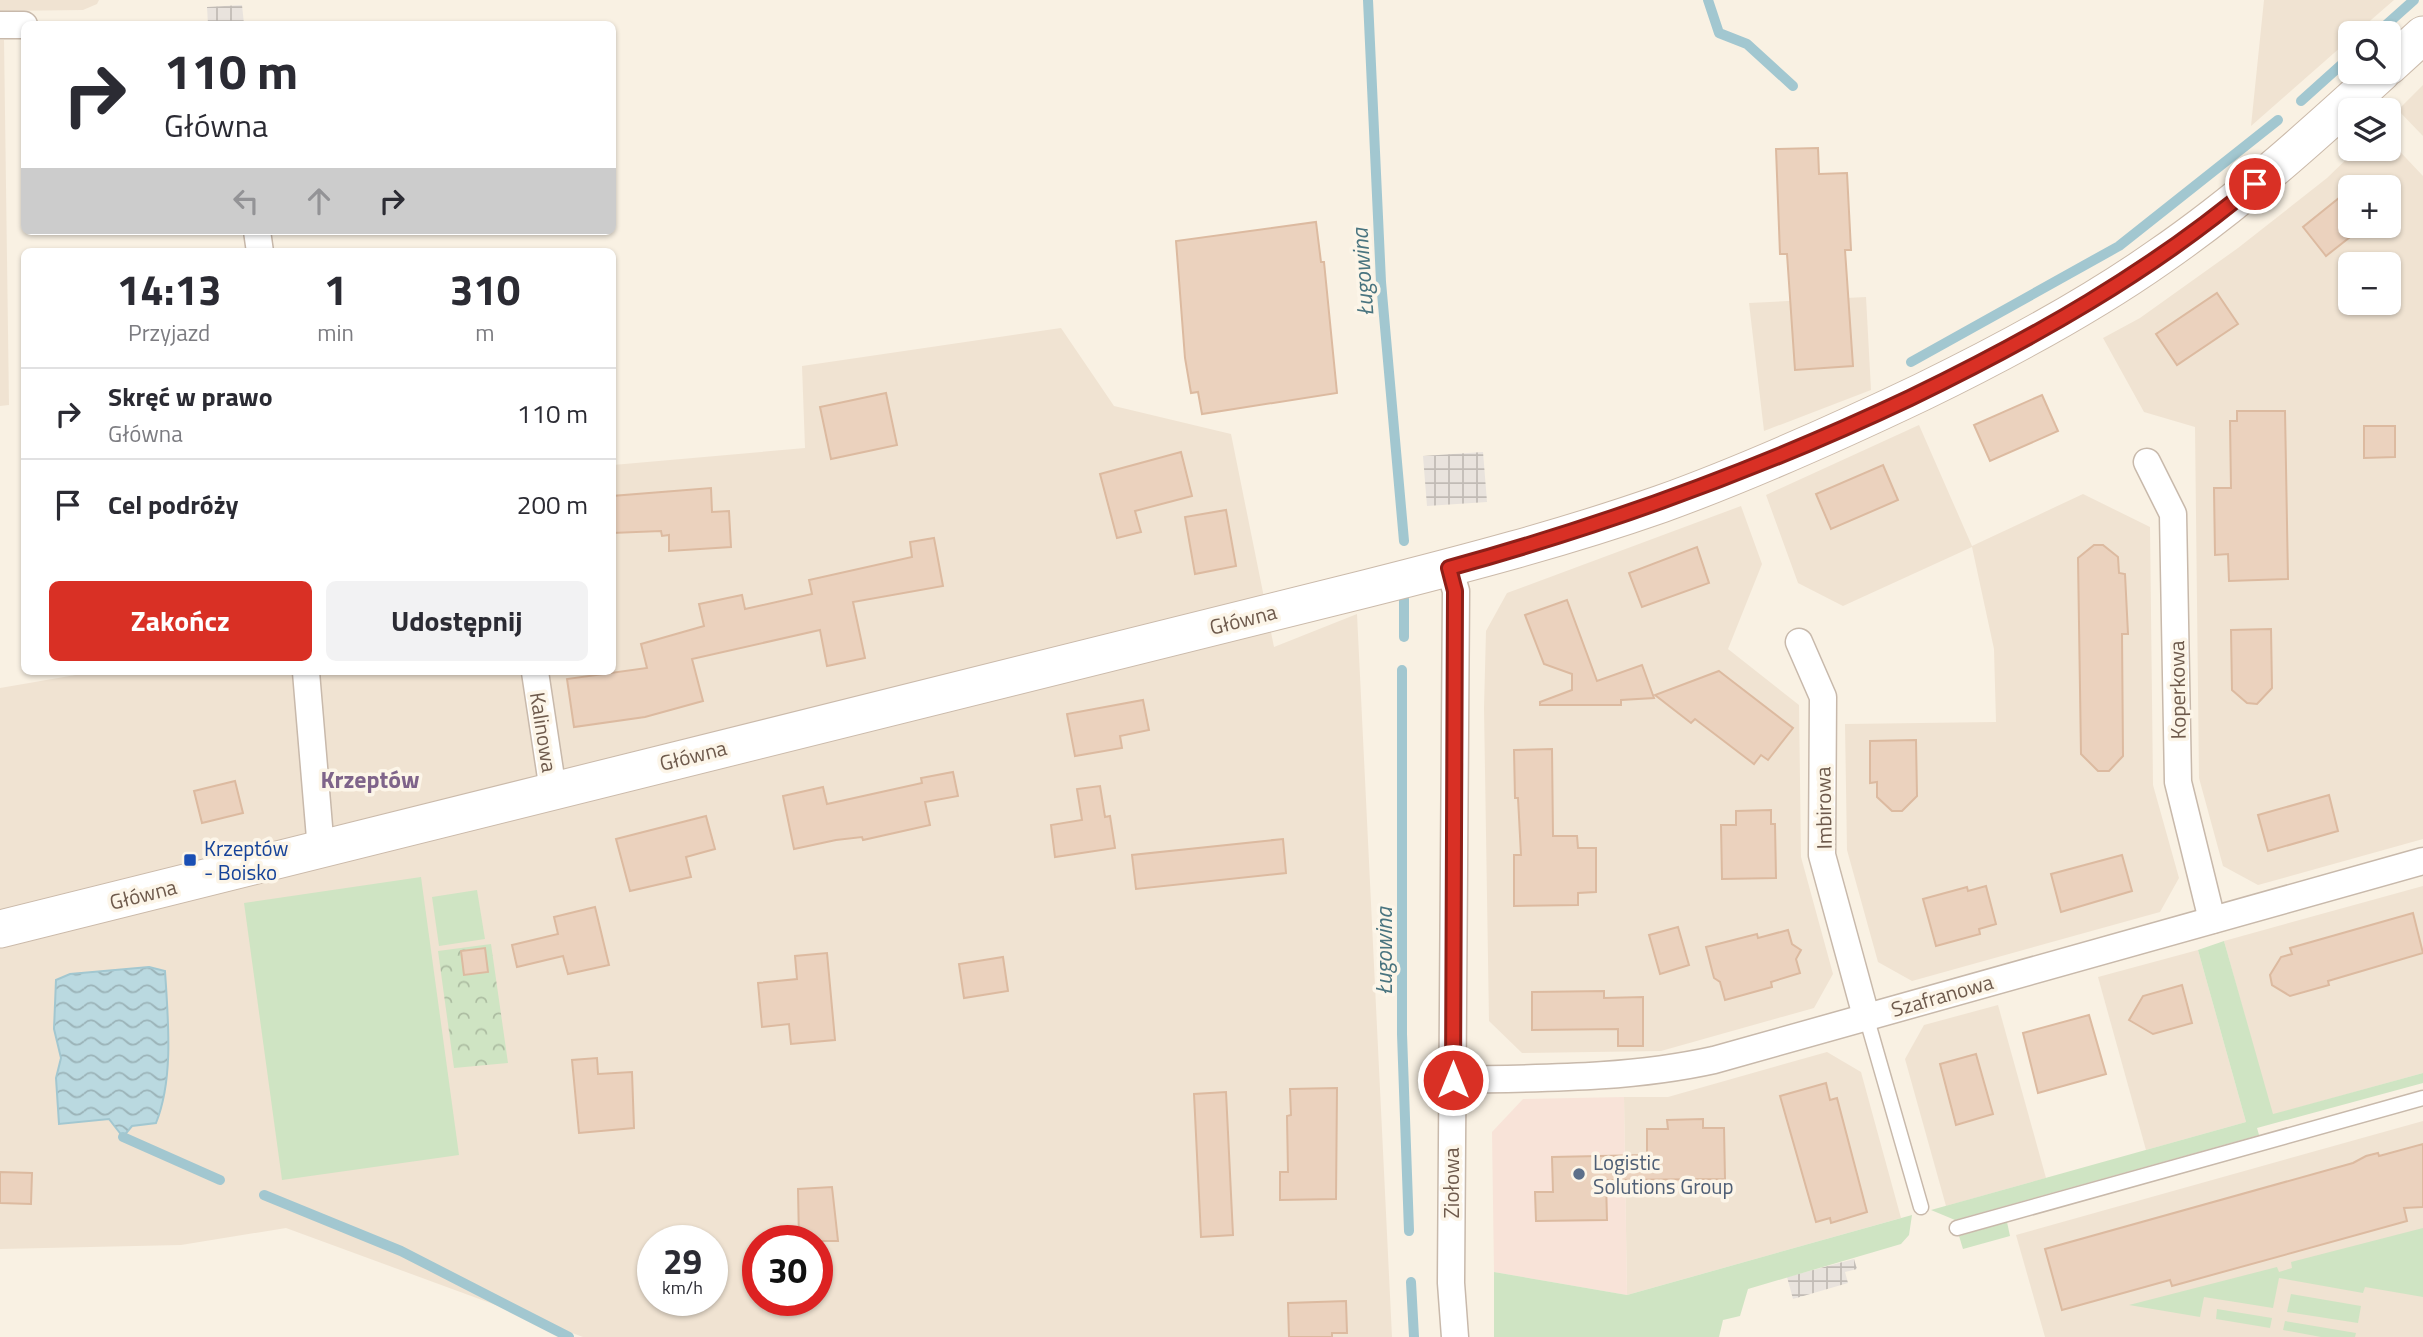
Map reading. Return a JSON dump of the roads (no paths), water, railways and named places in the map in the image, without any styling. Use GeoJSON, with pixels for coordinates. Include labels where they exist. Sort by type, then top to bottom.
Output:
{"type":"FeatureCollection","features":[{"type":"Feature","properties":{"kind":"street"},"geometry":{"type":"LineString","coordinates":[[0,26],[21,25]]}},
{"type":"Feature","properties":{"kind":"street"},"geometry":{"type":"LineString","coordinates":[[2401,55],[2423,34]]}},
{"type":"Feature","properties":{"kind":"street","name":"Główna"},"geometry":{"type":"LineString","coordinates":[[0,929],[1449,568],[1607,522],[1729,478],[1879,413],[2020,342],[2157,259],[2218,215],[2311,138],[2369,84]]}},
{"type":"Feature","properties":{"kind":"street","name":"Koperkowa"},"geometry":{"type":"LineString","coordinates":[[2147,462],[2173,514],[2178,782],[2212,920]]}},
{"type":"Feature","properties":{"kind":"street","name":"Ziołowa"},"geometry":{"type":"LineString","coordinates":[[1449,568],[1455,591],[1451,1283],[1455,1337]]}},
{"type":"Feature","properties":{"kind":"street","name":"Imbirowa"},"geometry":{"type":"LineString","coordinates":[[1799,642],[1823,697],[1822,855],[1866,1016]]}},
{"type":"Feature","properties":{"kind":"street"},"geometry":{"type":"LineString","coordinates":[[306,675],[321,850]]}},
{"type":"Feature","properties":{"kind":"street","name":"Kalinowa"},"geometry":{"type":"LineString","coordinates":[[535,675],[552,791]]}},
{"type":"Feature","properties":{"kind":"street","name":"Szafranowa"},"geometry":{"type":"LineString","coordinates":[[1453,1080],[1622,1076],[1667,1071],[2423,861]]}},
{"type":"Feature","properties":{"kind":"lane"},"geometry":{"type":"LineString","coordinates":[[1866,1016],[1921,1207]]}},
{"type":"Feature","properties":{"kind":"lane"},"geometry":{"type":"LineString","coordinates":[[1957,1227],[2423,1098]]}},
{"type":"Feature","properties":{"kind":"water"},"geometry":{"type":"Polygon","coordinates":[[[149,967],[165,971],[167,1009],[168,1068],[162,1106],[156,1123],[132,1126],[123,1137],[109,1119],[59,1124],[56,1078],[61,1058],[54,1029],[56,980],[70,974],[149,967]]]}},
{"type":"Feature","properties":{"kind":"waterway","name":"Ługowina"},"geometry":{"type":"LineString","coordinates":[[1368,0],[1381,282],[1404,541]]}},
{"type":"Feature","properties":{"kind":"waterway"},"geometry":{"type":"LineString","coordinates":[[1708,0],[1719,33],[1747,44],[1793,86]]}},
{"type":"Feature","properties":{"kind":"waterway"},"geometry":{"type":"LineString","coordinates":[[2390,21],[2414,0]]}},
{"type":"Feature","properties":{"kind":"waterway"},"geometry":{"type":"LineString","coordinates":[[2301,101],[2338,68]]}},
{"type":"Feature","properties":{"kind":"waterway"},"geometry":{"type":"LineString","coordinates":[[1911,362],[2119,246],[2278,120]]}},
{"type":"Feature","properties":{"kind":"waterway","name":"Ługowina"},"geometry":{"type":"LineString","coordinates":[[1404,599],[1404,637]]}},
{"type":"Feature","properties":{"kind":"waterway","name":"Ługowina"},"geometry":{"type":"LineString","coordinates":[[1402,670],[1402,1034],[1409,1231]]}},
{"type":"Feature","properties":{"kind":"waterway"},"geometry":{"type":"LineString","coordinates":[[123,1137],[220,1180]]}},
{"type":"Feature","properties":{"kind":"waterway"},"geometry":{"type":"LineString","coordinates":[[264,1195],[401,1251],[569,1337]]}},
{"type":"Feature","properties":{"kind":"waterway","name":"Ługowina"},"geometry":{"type":"LineString","coordinates":[[1411,1282],[1414,1337]]}},
{"type":"Feature","properties":{"kind":"place","name":"Krzeptów - Boisko"},"geometry":{"type":"Point","coordinates":[190,860]}},
{"type":"Feature","properties":{"kind":"place","name":"Logistic Solutions Group"},"geometry":{"type":"Point","coordinates":[1579,1174]}},
{"type":"Feature","properties":{"kind":"district","name":"Krzeptów"},"geometry":{"type":"Point","coordinates":[370,779]}}]}
